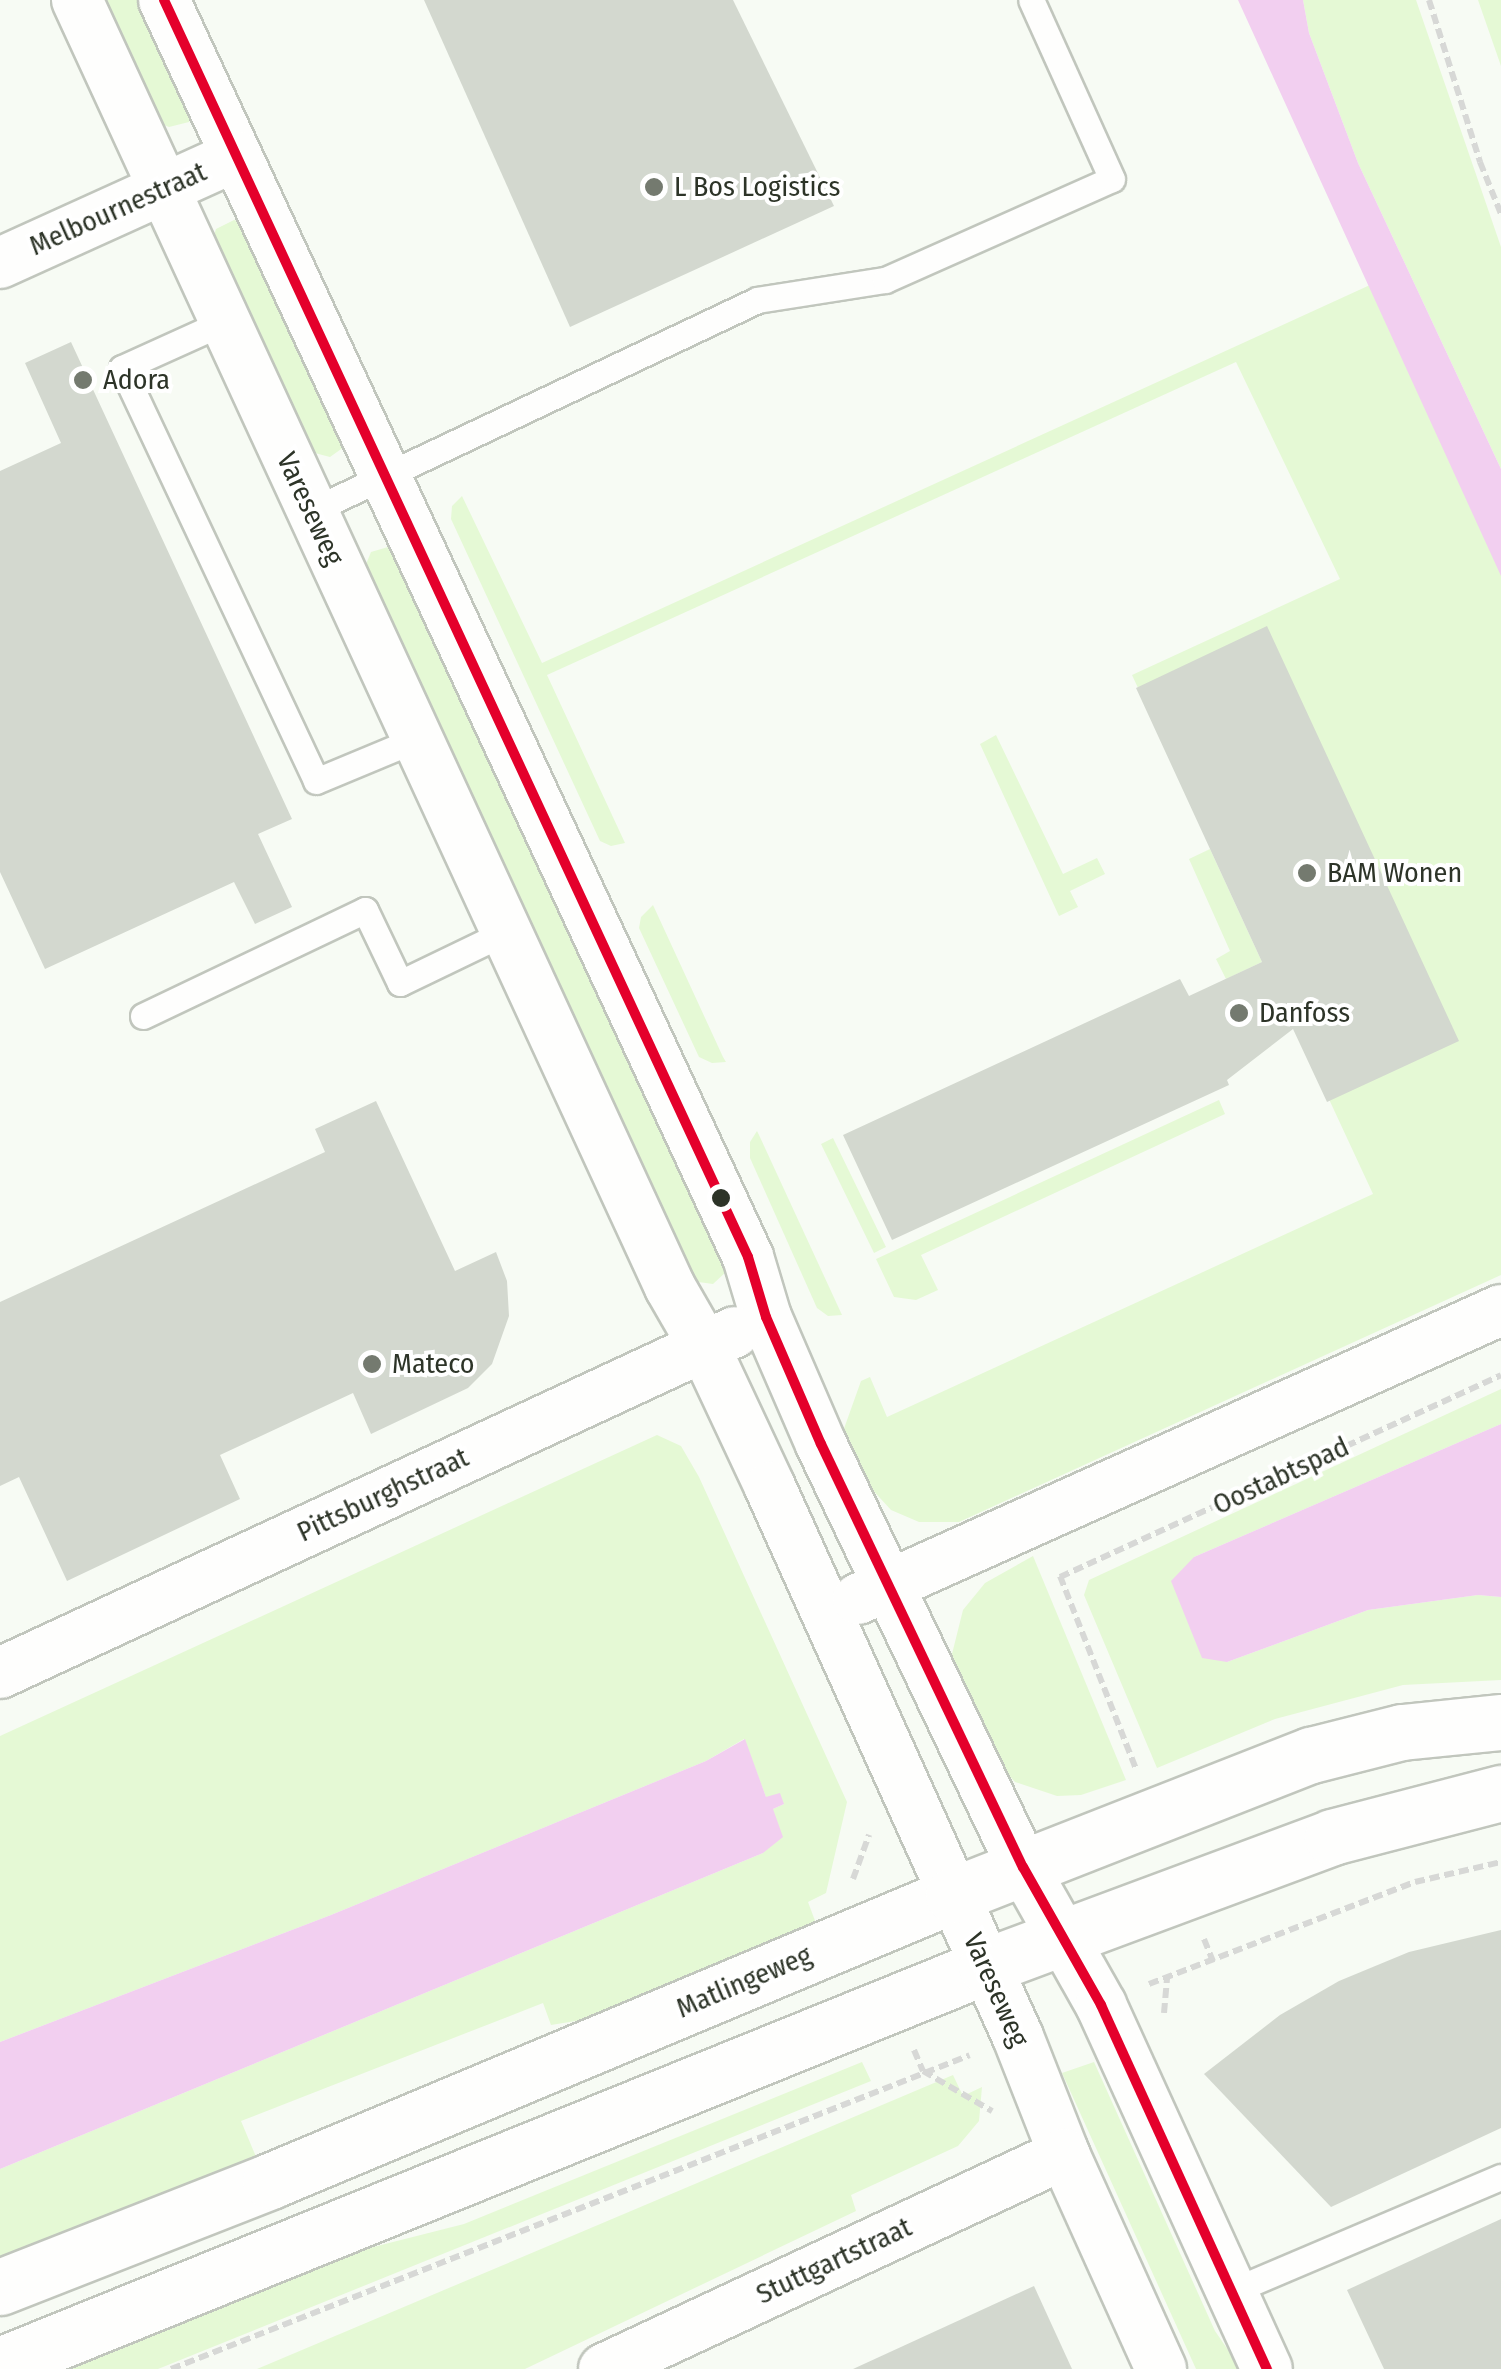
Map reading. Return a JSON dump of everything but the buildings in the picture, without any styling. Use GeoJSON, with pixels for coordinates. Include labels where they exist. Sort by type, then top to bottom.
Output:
{"type":"FeatureCollection","features":[{"type":"Feature","properties":{"kind":"main road","name":"Matlingeweg"},"geometry":{"type":"LineString","coordinates":[[0,2286],[270,2180],[953,1894],[1311,1755],[1402,1732],[1501,1722]]}},
{"type":"Feature","properties":{"kind":"main road"},"geometry":{"type":"LineString","coordinates":[[0,2365],[986,1966],[1332,1837],[1501,1794]]}},
{"type":"Feature","properties":{"kind":"street","name":"Vareseweg"},"geometry":{"type":"LineString","coordinates":[[77,0],[670,1287],[704,1346],[1018,2037],[1064,2154],[1160,2369]]}},
{"type":"Feature","properties":{"kind":"street"},"geometry":{"type":"LineString","coordinates":[[164,0],[748,1257],[766,1317],[888,1586],[1023,1867],[1101,2004],[1268,2369]]}},
{"type":"Feature","properties":{"kind":"street","name":"Melbournestraat"},"geometry":{"type":"LineString","coordinates":[[0,263],[236,156]]}},
{"type":"Feature","properties":{"kind":"street"},"geometry":{"type":"LineString","coordinates":[[826,1613],[1501,1310]]}},
{"type":"Feature","properties":{"kind":"street","name":"Pittsburghstraat"},"geometry":{"type":"LineString","coordinates":[[0,1673],[766,1317]]}},
{"type":"Feature","properties":{"kind":"street","name":"Stuttgartstraat"},"geometry":{"type":"LineString","coordinates":[[604,2369],[1064,2154]]}},
{"type":"Feature","properties":{"kind":"lane"},"geometry":{"type":"LineString","coordinates":[[311,510],[757,300],[885,280],[1112,179],[1031,0]]}},
{"type":"Feature","properties":{"kind":"lane"},"geometry":{"type":"LineString","coordinates":[[224,322],[122,368],[130,386],[316,781],[417,739]]}},
{"type":"Feature","properties":{"kind":"lane"},"geometry":{"type":"LineString","coordinates":[[143,1016],[365,910],[400,983],[506,932]]}},
{"type":"Feature","properties":{"kind":"lane"},"geometry":{"type":"LineString","coordinates":[[1232,2292],[1501,2178]]}},
{"type":"Feature","properties":{"kind":"path"},"geometry":{"type":"LineString","coordinates":[[1429,0],[1480,162],[1501,214]]}},
{"type":"Feature","properties":{"kind":"path","name":"Oostabtspad"},"geometry":{"type":"LineString","coordinates":[[1060,1577],[1501,1374]]}},
{"type":"Feature","properties":{"kind":"path"},"geometry":{"type":"LineString","coordinates":[[1033,1520],[1060,1577],[1154,1816]]}},
{"type":"Feature","properties":{"kind":"path"},"geometry":{"type":"LineString","coordinates":[[1101,2004],[1415,1882],[1501,1862]]}},
{"type":"Feature","properties":{"kind":"path"},"geometry":{"type":"LineString","coordinates":[[1184,1891],[1213,1961]]}},
{"type":"Feature","properties":{"kind":"path"},"geometry":{"type":"LineString","coordinates":[[171,2369],[923,2070],[1018,2037]]}},
{"type":"Feature","properties":{"kind":"green space"},"geometry":{"type":"Polygon","coordinates":[[[100,0],[151,0],[195,113],[189,122],[169,127],[159,123],[100,0]]]}},
{"type":"Feature","properties":{"kind":"green space"},"geometry":{"type":"Polygon","coordinates":[[[1303,0],[1416,0],[1501,247],[1501,469],[1358,163],[1309,33],[1303,0]]]}},
{"type":"Feature","properties":{"kind":"green space"},"geometry":{"type":"Polygon","coordinates":[[[1478,0],[1501,0],[1501,66],[1478,0]]]}},
{"type":"Feature","properties":{"kind":"green space"},"geometry":{"type":"Polygon","coordinates":[[[234,220],[245,223],[344,447],[330,457],[311,452],[213,238],[216,229],[234,220]]]}},
{"type":"Feature","properties":{"kind":"green space"},"geometry":{"type":"Polygon","coordinates":[[[1370,285],[1501,573],[1501,1275],[959,1522],[919,1522],[891,1510],[868,1485],[841,1437],[861,1381],[870,1377],[887,1417],[1373,1194],[1132,675],[1340,579],[1236,362],[547,675],[625,843],[611,846],[600,841],[451,519],[452,506],[462,496],[542,663],[1370,285]]]}},
{"type":"Feature","properties":{"kind":"green space"},"geometry":{"type":"Polygon","coordinates":[[[388,547],[398,551],[727,1271],[713,1284],[691,1281],[364,569],[371,552],[388,547]]]}},
{"type":"Feature","properties":{"kind":"green space"},"geometry":{"type":"Polygon","coordinates":[[[996,735],[1063,874],[1097,858],[1105,874],[1070,891],[1078,907],[1059,916],[980,744],[996,735]]]}},
{"type":"Feature","properties":{"kind":"green space"},"geometry":{"type":"Polygon","coordinates":[[[1210,849],[1262,962],[1226,979],[1216,959],[1230,951],[1189,859],[1210,849]]]}},
{"type":"Feature","properties":{"kind":"green space"},"geometry":{"type":"Polygon","coordinates":[[[653,905],[726,1062],[712,1063],[699,1057],[639,928],[641,917],[653,905]]]}},
{"type":"Feature","properties":{"kind":"green space"},"geometry":{"type":"Polygon","coordinates":[[[1219,1100],[1225,1114],[921,1255],[938,1290],[916,1300],[894,1297],[876,1259],[1219,1100]]]}},
{"type":"Feature","properties":{"kind":"green space"},"geometry":{"type":"Polygon","coordinates":[[[757,1131],[842,1315],[828,1316],[817,1308],[750,1158],[750,1142],[757,1131]]]}},
{"type":"Feature","properties":{"kind":"green space"},"geometry":{"type":"Polygon","coordinates":[[[833,1138],[886,1247],[874,1253],[821,1144],[833,1138]]]}},
{"type":"Feature","properties":{"kind":"green space"},"geometry":{"type":"Polygon","coordinates":[[[1501,1389],[1501,1424],[1194,1557],[1227,1662],[1368,1610],[1478,1595],[1501,1597],[1501,1680],[1403,1685],[1275,1719],[1157,1768],[1084,1595],[1089,1580],[1501,1389]]]}},
{"type":"Feature","properties":{"kind":"green space"},"geometry":{"type":"Polygon","coordinates":[[[657,1435],[681,1446],[699,1477],[847,1802],[826,1893],[808,1902],[820,1934],[631,2012],[551,2025],[543,2003],[241,2121],[259,2164],[0,2268],[0,2169],[763,1853],[773,1809],[784,1804],[766,1797],[744,1739],[706,1761],[331,1915],[0,2042],[0,1736],[657,1435]]]}},
{"type":"Feature","properties":{"kind":"green space"},"geometry":{"type":"Polygon","coordinates":[[[1033,1556],[1126,1780],[1081,1795],[1057,1796],[1015,1782],[988,1752],[958,1684],[952,1654],[963,1610],[985,1583],[1033,1556]]]}},
{"type":"Feature","properties":{"kind":"green space"},"geometry":{"type":"Polygon","coordinates":[[[862,2062],[871,2081],[158,2369],[48,2369],[322,2260],[464,2224],[862,2062]]]}},
{"type":"Feature","properties":{"kind":"green space"},"geometry":{"type":"Polygon","coordinates":[[[1094,2062],[1215,2331],[1241,2369],[1196,2369],[1062,2073],[1094,2062]]]}},
{"type":"Feature","properties":{"kind":"green space"},"geometry":{"type":"Polygon","coordinates":[[[953,2075],[963,2096],[982,2087],[979,2121],[958,2146],[851,2195],[856,2211],[525,2369],[257,2369],[953,2075]]]}},
{"type":"Feature","properties":{"kind":"shaded area"},"geometry":{"type":"Polygon","coordinates":[[[1238,0],[1303,0],[1309,33],[1358,163],[1501,469],[1501,576],[1238,0]]]}},
{"type":"Feature","properties":{"kind":"shaded area"},"geometry":{"type":"Polygon","coordinates":[[[1501,1424],[1501,1597],[1478,1595],[1368,1610],[1227,1662],[1202,1658],[1171,1581],[1194,1557],[1501,1424]]]}},
{"type":"Feature","properties":{"kind":"shaded area"},"geometry":{"type":"Polygon","coordinates":[[[745,1739],[766,1797],[780,1793],[784,1804],[773,1809],[783,1837],[763,1853],[0,2169],[0,2042],[331,1915],[706,1761],[745,1739]]]}},
{"type":"Feature","properties":{"kind":"transit line"},"geometry":{"type":"LineString","coordinates":[[164,0],[748,1257],[766,1317],[821,1444],[1023,1867],[1101,2005],[1267,2369]]}},
{"type":"Feature","properties":{"kind":"place","name":"L Bos Logistics"},"geometry":{"type":"Point","coordinates":[654,187]}},
{"type":"Feature","properties":{"kind":"place","name":"Adora"},"geometry":{"type":"Point","coordinates":[83,380]}},
{"type":"Feature","properties":{"kind":"place","name":"BAM Wonen"},"geometry":{"type":"Point","coordinates":[1307,873]}},
{"type":"Feature","properties":{"kind":"place","name":"Danfoss"},"geometry":{"type":"Point","coordinates":[1239,1013]}},
{"type":"Feature","properties":{"kind":"place","name":"Mateco"},"geometry":{"type":"Point","coordinates":[372,1364]}}]}
